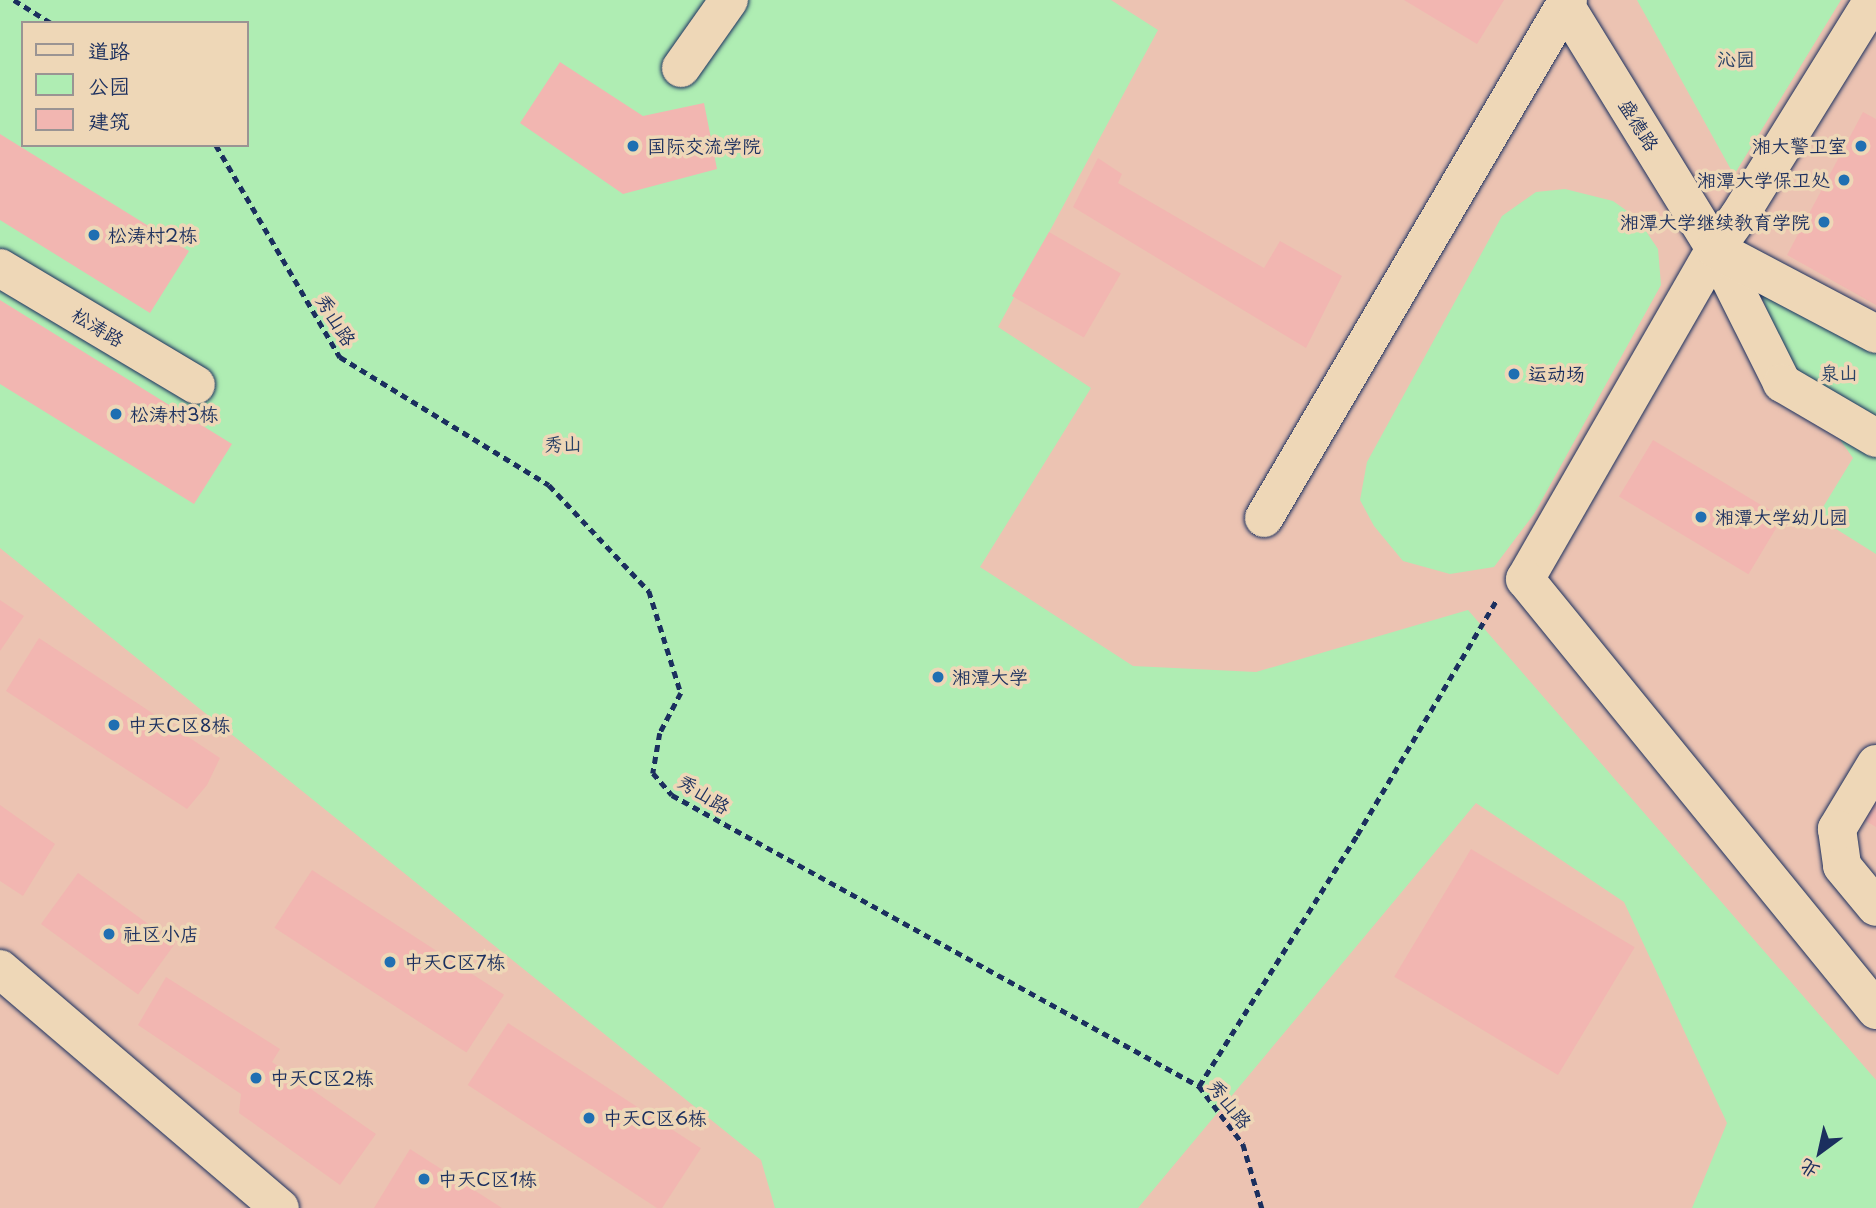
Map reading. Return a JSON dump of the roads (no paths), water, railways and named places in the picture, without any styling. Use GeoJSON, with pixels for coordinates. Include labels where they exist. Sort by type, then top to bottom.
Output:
{"type":"FeatureCollection","features":[{"type":"Feature","properties":{"kind":"street"},"geometry":{"type":"LineString","coordinates":[[681,68],[729,0]]}},
{"type":"Feature","properties":{"kind":"street"},"geometry":{"type":"LineString","coordinates":[[1873,0],[1739,216],[1715,249],[1525,579],[1876,1010]]}},
{"type":"Feature","properties":{"kind":"street"},"geometry":{"type":"LineString","coordinates":[[1264,518],[1566,2]]}},
{"type":"Feature","properties":{"kind":"street","name":"盛德路"},"geometry":{"type":"LineString","coordinates":[[1566,2],[1715,249],[1782,383],[1876,438]]}},
{"type":"Feature","properties":{"kind":"street"},"geometry":{"type":"LineString","coordinates":[[1715,249],[1876,334]]}},
{"type":"Feature","properties":{"kind":"street","name":"松涛路"},"geometry":{"type":"LineString","coordinates":[[0,268],[196,385]]}},
{"type":"Feature","properties":{"kind":"street"},"geometry":{"type":"LineString","coordinates":[[1876,764],[1837,829],[1842,866],[1876,907]]}},
{"type":"Feature","properties":{"kind":"street"},"geometry":{"type":"LineString","coordinates":[[0,969],[280,1208]]}},
{"type":"Feature","properties":{"kind":"place","name":"国际交流学院"},"geometry":{"type":"Point","coordinates":[633,146]}},
{"type":"Feature","properties":{"kind":"place","name":"湘大警卫室"},"geometry":{"type":"Point","coordinates":[1861,146]}},
{"type":"Feature","properties":{"kind":"place","name":"湘潭大学保卫处"},"geometry":{"type":"Point","coordinates":[1844,180]}},
{"type":"Feature","properties":{"kind":"place","name":"湘潭大学继续教育学院"},"geometry":{"type":"Point","coordinates":[1824,222]}},
{"type":"Feature","properties":{"kind":"place","name":"松涛村2栋"},"geometry":{"type":"Point","coordinates":[94,235]}},
{"type":"Feature","properties":{"kind":"place","name":"运动场"},"geometry":{"type":"Point","coordinates":[1514,374]}},
{"type":"Feature","properties":{"kind":"place","name":"松涛村3栋"},"geometry":{"type":"Point","coordinates":[116,414]}},
{"type":"Feature","properties":{"kind":"place","name":"湘潭大学幼儿园"},"geometry":{"type":"Point","coordinates":[1701,517]}},
{"type":"Feature","properties":{"kind":"place","name":"湘潭大学"},"geometry":{"type":"Point","coordinates":[938,677]}},
{"type":"Feature","properties":{"kind":"place","name":"中天C区8栋"},"geometry":{"type":"Point","coordinates":[114,725]}},
{"type":"Feature","properties":{"kind":"place","name":"社区小店"},"geometry":{"type":"Point","coordinates":[109,934]}},
{"type":"Feature","properties":{"kind":"place","name":"中天C区7栋"},"geometry":{"type":"Point","coordinates":[390,962]}},
{"type":"Feature","properties":{"kind":"place","name":"中天C区2栋"},"geometry":{"type":"Point","coordinates":[256,1078]}},
{"type":"Feature","properties":{"kind":"place","name":"中天C区6栋"},"geometry":{"type":"Point","coordinates":[589,1118]}},
{"type":"Feature","properties":{"kind":"place","name":"中天C区1栋"},"geometry":{"type":"Point","coordinates":[424,1179]}},
{"type":"Feature","properties":{"kind":"park label","name":"沁园"},"geometry":{"type":"Point","coordinates":[1736,59]}},
{"type":"Feature","properties":{"kind":"park label","name":"泉山"},"geometry":{"type":"Point","coordinates":[1839,373]}},
{"type":"Feature","properties":{"kind":"park label","name":"秀山"},"geometry":{"type":"Point","coordinates":[563,444]}}]}
